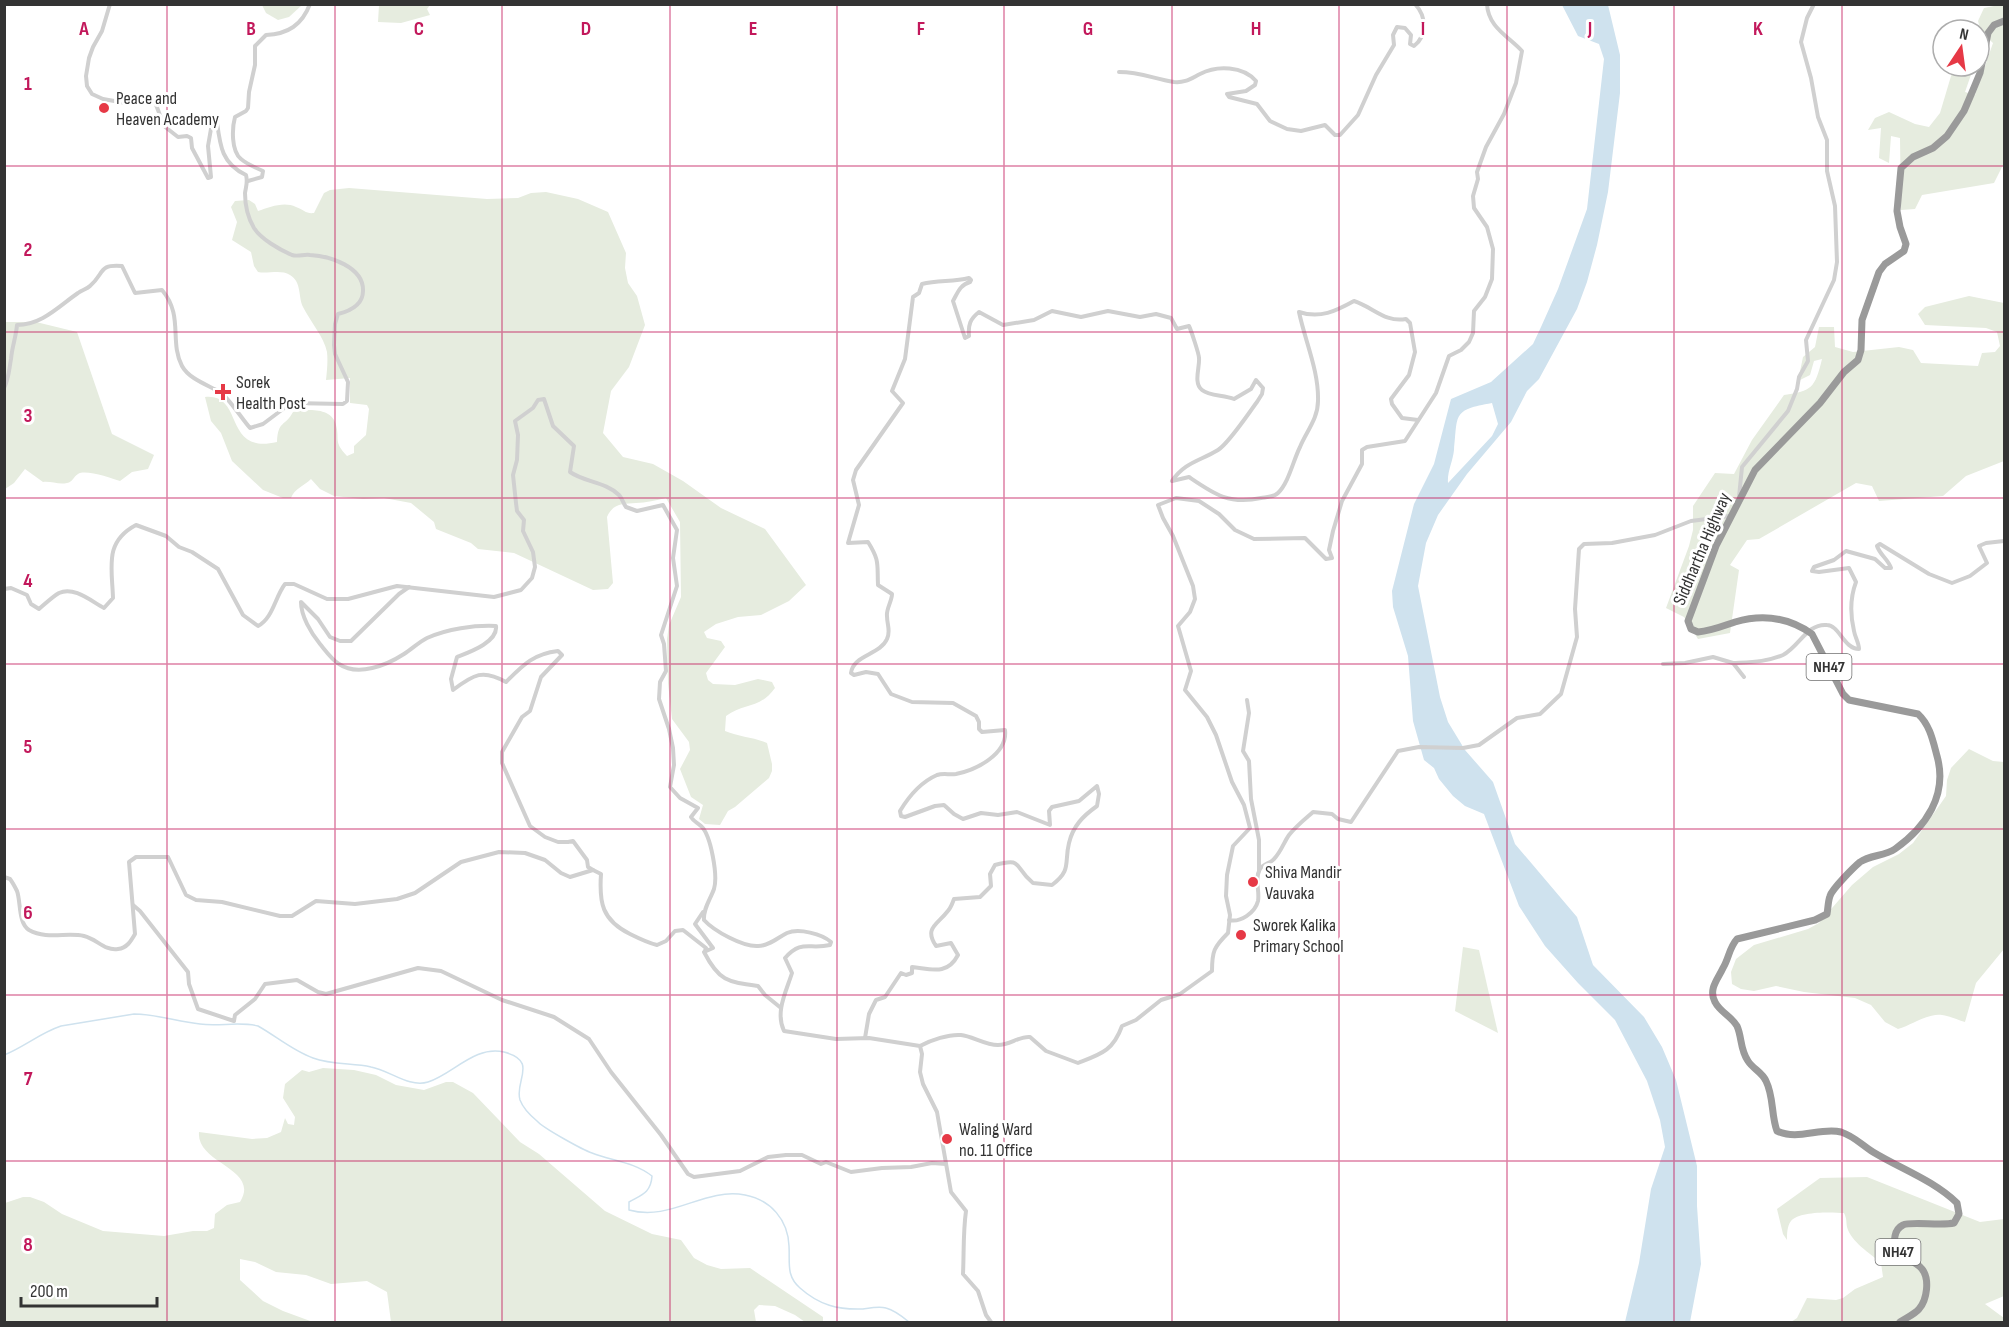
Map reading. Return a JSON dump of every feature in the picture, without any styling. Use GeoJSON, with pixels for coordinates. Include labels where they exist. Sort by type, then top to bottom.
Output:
{"type":"FeatureCollection","features":[{"type":"Feature","properties":{"kind":"highway","name":"Siddhartha Highway"},"geometry":{"type":"LineString","coordinates":[[1808,631],[1781,619],[1763,618],[1738,621],[1704,632],[1691,629],[1688,621],[1716,546],[1755,471],[1820,402],[1844,372],[1858,360],[1861,350],[1862,321],[1879,272],[1884,264],[1898,256],[1906,244],[1897,211],[1901,168],[1913,157],[1933,148],[1951,130],[1964,111],[1980,73],[1988,33],[1994,25],[2004,21]]}},
{"type":"Feature","properties":{"kind":"highway","name":"NH47"},"geometry":{"type":"LineString","coordinates":[[1808,631],[1812,633],[1843,694],[1849,700],[1913,712],[1924,719],[1940,766],[1939,794],[1917,830],[1893,850],[1861,862],[1835,888],[1830,896],[1827,914],[1815,920],[1737,939],[1730,947],[1713,994],[1718,1006],[1738,1028],[1747,1061],[1768,1084],[1777,1131],[1785,1135],[1831,1131],[1849,1135],[1872,1152],[1937,1187],[1957,1203],[1959,1214],[1954,1223],[1944,1225],[1903,1224],[1897,1230],[1894,1239],[1898,1253],[1901,1257],[1922,1268],[1926,1277],[1926,1293],[1919,1311],[1900,1323]]}},
{"type":"Feature","properties":{"kind":"street"},"geometry":{"type":"LineString","coordinates":[[4,388],[10,374],[17,325],[36,322],[58,309],[90,286],[102,269],[110,265],[122,266],[135,293],[162,290],[167,296],[177,322],[178,353],[183,367],[206,386],[223,393],[250,428],[263,424],[291,403],[343,404],[347,401],[348,382],[335,354],[334,324],[338,314],[350,311],[361,302],[364,289],[356,273],[343,264],[327,258],[294,255],[270,243],[262,235],[250,221],[245,202],[245,189],[248,181],[246,175],[233,169],[227,162],[217,122],[212,123],[208,146],[211,177],[208,178],[192,148],[191,138],[178,137],[164,126],[155,102],[130,104],[103,99],[92,94],[87,86],[86,76],[89,58],[104,27],[110,4]]}},
{"type":"Feature","properties":{"kind":"street"},"geometry":{"type":"LineString","coordinates":[[248,181],[262,177],[263,171],[238,155],[232,127],[235,117],[248,108],[255,65],[255,46],[266,35],[275,35],[296,27],[310,4]]}},
{"type":"Feature","properties":{"kind":"street"},"geometry":{"type":"LineString","coordinates":[[1119,72],[1136,72],[1182,82],[1216,69],[1233,69],[1251,75],[1256,81],[1255,85],[1246,91],[1227,94],[1229,97],[1257,104],[1270,120],[1287,129],[1301,132],[1325,125],[1335,135],[1341,135],[1358,115],[1376,75],[1394,45],[1393,35],[1397,27],[1405,28],[1411,35],[1410,44],[1414,46],[1421,41],[1425,25],[1422,11],[1415,4]]}},
{"type":"Feature","properties":{"kind":"street"},"geometry":{"type":"LineString","coordinates":[[704,912],[704,920],[716,931],[756,947],[770,944],[788,933],[799,932],[826,938],[831,942],[830,945],[823,947],[794,948],[785,958],[792,973],[781,1008],[780,1023],[783,1031],[837,1040],[865,1038],[920,1046],[934,1040],[962,1035],[996,1045],[1009,1044],[1023,1036],[1030,1037],[1046,1051],[1078,1063],[1105,1052],[1117,1040],[1122,1026],[1136,1020],[1161,1000],[1179,994],[1212,971],[1212,956],[1216,945],[1228,933],[1227,875],[1233,846],[1251,828],[1216,735],[1207,717],[1185,690],[1191,671],[1178,626],[1190,612],[1196,599],[1173,536],[1162,518],[1158,505],[1176,498],[1199,501],[1219,514],[1235,531],[1254,539],[1305,538],[1326,559],[1332,558],[1329,549],[1333,531],[1342,501],[1362,464],[1362,450],[1367,447],[1405,441],[1436,393],[1449,356],[1461,350],[1469,342],[1473,333],[1473,311],[1485,297],[1492,279],[1493,249],[1486,227],[1474,208],[1473,196],[1478,179],[1477,172],[1486,147],[1504,114],[1516,83],[1522,51],[1493,24],[1487,4]]}},
{"type":"Feature","properties":{"kind":"street"},"geometry":{"type":"LineString","coordinates":[[1739,499],[1742,467],[1788,411],[1799,377],[1808,361],[1806,340],[1834,280],[1837,262],[1835,206],[1827,171],[1827,140],[1818,117],[1801,42],[1807,18],[1814,4]]}},
{"type":"Feature","properties":{"kind":"street"},"geometry":{"type":"LineString","coordinates":[[865,1038],[869,1014],[876,1000],[885,997],[901,973],[906,975],[912,973],[912,967],[932,971],[940,970],[956,960],[957,951],[951,944],[936,946],[931,931],[936,922],[950,909],[954,899],[980,897],[991,886],[990,874],[995,865],[1012,860],[1017,862],[1033,883],[1052,885],[1067,870],[1068,844],[1082,817],[1097,806],[1099,794],[1097,786],[1079,801],[1052,807],[1049,811],[1050,825],[1017,812],[998,815],[981,813],[963,819],[944,805],[902,816],[900,811],[906,801],[927,781],[939,774],[953,774],[972,769],[990,759],[1001,745],[1006,734],[1005,730],[982,732],[976,716],[953,703],[912,702],[891,694],[878,674],[866,672],[854,675],[851,673],[853,665],[881,649],[887,640],[890,632],[886,614],[892,597],[892,594],[878,585],[877,558],[868,542],[848,543],[859,505],[853,480],[856,470],[903,403],[892,391],[905,359],[914,297],[919,293],[922,284],[969,278],[971,280],[963,284],[953,301],[965,338],[969,336],[968,326],[979,312],[1004,325],[1034,320],[1052,311],[1081,317],[1108,312],[1140,317],[1156,314],[1171,318],[1177,328],[1189,326],[1199,357],[1198,384],[1202,390],[1213,395],[1224,394],[1234,399],[1251,389],[1256,380],[1263,388],[1257,402],[1219,449],[1193,461],[1172,481],[1189,477],[1227,500],[1256,499],[1276,495],[1313,423],[1318,402],[1314,363],[1305,340],[1299,312],[1329,314],[1354,301],[1389,319],[1397,321],[1406,319],[1412,330],[1415,352],[1409,375],[1391,399],[1402,418],[1418,420]]}},
{"type":"Feature","properties":{"kind":"street"},"geometry":{"type":"LineString","coordinates":[[4,589],[10,588],[27,595],[31,604],[39,609],[57,594],[64,592],[81,594],[104,608],[113,598],[111,567],[114,546],[126,530],[136,525],[166,536],[179,547],[192,552],[218,569],[243,615],[258,626],[266,622],[285,584],[294,584],[327,600],[348,599],[397,586],[494,597],[521,590],[532,578],[535,567],[533,552],[523,531],[524,520],[517,510],[513,486],[518,435],[514,425],[515,421],[532,408],[538,399],[544,399],[553,426],[574,446],[570,472],[608,487],[620,495],[626,507],[637,511],[663,505],[677,530],[674,558],[677,586],[661,635],[666,671],[660,682],[659,699],[673,748],[674,765],[670,787],[680,798],[698,808],[691,817],[695,823],[701,825],[706,834],[715,862],[715,884],[704,912],[695,924],[713,948],[705,951]]}},
{"type":"Feature","properties":{"kind":"street"},"geometry":{"type":"LineString","coordinates":[[1259,871],[1264,864],[1273,861],[1289,835],[1313,812],[1332,814],[1338,819],[1351,822],[1398,751],[1419,747],[1463,748],[1479,745],[1517,718],[1540,714],[1561,694],[1577,638],[1576,566],[1579,549],[1584,544],[1626,541],[1655,535],[1691,521],[1731,516]]}},
{"type":"Feature","properties":{"kind":"street"},"geometry":{"type":"LineString","coordinates":[[1663,664],[1685,663],[1713,657],[1733,663],[1766,661],[1791,650],[1808,631],[1825,624],[1832,626],[1854,649],[1859,649],[1851,615],[1851,595],[1856,582],[1850,568],[1819,573],[1812,571],[1814,567],[1834,560],[1846,550],[1875,559],[1886,568],[1891,568],[1889,561],[1877,546],[1880,544],[1929,574],[1953,583],[1970,576],[1987,562],[1979,546],[2004,541]]}},
{"type":"Feature","properties":{"kind":"street"},"geometry":{"type":"LineString","coordinates":[[409,586],[351,640],[340,641],[330,637],[318,619],[301,602],[301,608],[314,634],[326,650],[339,664],[357,671],[384,664],[427,638],[439,634],[496,626],[496,632],[491,640],[457,657],[451,679],[453,690],[468,679],[480,674],[493,675],[506,682],[529,660],[544,653],[558,651],[562,654],[541,677],[530,711],[522,717],[502,752],[502,763],[530,826],[545,837],[558,842],[573,841],[587,860],[588,867],[601,874],[600,897],[607,915],[616,926],[653,944],[662,943],[675,930],[683,930],[706,948],[705,951],[713,968],[724,979],[758,986],[781,1008]]}},
{"type":"Feature","properties":{"kind":"street"},"geometry":{"type":"LineString","coordinates":[[1733,663],[1743,677]]}},
{"type":"Feature","properties":{"kind":"street"},"geometry":{"type":"LineString","coordinates":[[1229,920],[1235,922],[1246,917],[1254,909],[1258,900],[1259,840],[1251,799],[1248,761],[1243,751],[1249,712],[1247,700]]}},
{"type":"Feature","properties":{"kind":"street"},"geometry":{"type":"LineString","coordinates":[[4,877],[10,879],[16,890],[22,921],[29,929],[58,937],[74,935],[87,937],[105,948],[120,949],[130,942],[135,934],[129,862],[136,857],[168,857],[186,895],[196,900],[222,902],[280,916],[292,916],[316,901],[355,904],[397,899],[415,894],[461,862],[499,852],[525,853],[544,860],[570,877],[583,875],[593,870]]}},
{"type":"Feature","properties":{"kind":"street"},"geometry":{"type":"LineString","coordinates":[[133,905],[188,972],[189,984],[198,1009],[224,1019],[234,1021],[235,1014],[255,999],[265,984],[297,980],[326,994],[397,972],[418,968],[441,971],[502,1000],[554,1017],[588,1039],[688,1174],[694,1177],[740,1171],[768,1157],[786,1155],[802,1155],[821,1164],[826,1162],[851,1172],[932,1163],[946,1164]]}},
{"type":"Feature","properties":{"kind":"street"},"geometry":{"type":"LineString","coordinates":[[920,1046],[922,1054],[920,1072],[923,1084],[937,1112],[951,1192],[966,1211],[963,1234],[965,1245],[963,1274],[978,1291],[991,1323]]}},
{"type":"Feature","properties":{"kind":"shaded area"},"geometry":{"type":"Polygon","coordinates":[[[262,5],[302,5],[289,17],[278,20],[266,13],[262,5]]]}},
{"type":"Feature","properties":{"kind":"shaded area"},"geometry":{"type":"Polygon","coordinates":[[[379,5],[430,5],[427,9],[430,15],[401,23],[378,22],[379,5]]]}},
{"type":"Feature","properties":{"kind":"shaded area"},"geometry":{"type":"Polygon","coordinates":[[[2004,5],[2004,163],[1994,183],[1922,195],[1915,209],[1901,210],[1900,138],[1891,136],[1889,163],[1879,158],[1881,128],[1868,130],[1875,118],[1889,112],[1915,124],[1929,127],[1940,113],[1950,78],[1970,78],[1965,92],[1975,95],[1981,78],[1991,78],[1993,43],[1991,41],[1991,18],[1979,18],[1984,8],[2004,5]]]}},
{"type":"Feature","properties":{"kind":"shaded area"},"geometry":{"type":"Polygon","coordinates":[[[349,188],[487,199],[518,198],[531,193],[546,192],[578,199],[608,212],[626,253],[625,268],[628,283],[637,296],[645,325],[629,367],[611,391],[603,433],[623,457],[653,464],[683,481],[721,508],[765,529],[806,585],[789,601],[761,615],[738,617],[716,624],[704,632],[707,638],[721,641],[725,647],[706,673],[708,680],[713,684],[735,685],[758,679],[772,682],[775,688],[758,703],[726,716],[725,731],[767,743],[772,771],[769,778],[728,811],[720,825],[705,824],[699,819],[703,805],[691,797],[680,769],[690,750],[689,742],[672,719],[667,639],[669,625],[681,597],[680,522],[666,498],[619,505],[609,512],[607,517],[613,583],[608,589],[593,590],[514,553],[478,549],[471,543],[436,529],[434,522],[411,503],[384,498],[363,499],[334,496],[320,489],[311,479],[297,489],[291,498],[283,498],[263,490],[232,461],[221,433],[211,421],[205,397],[217,398],[225,404],[248,440],[260,444],[277,442],[280,427],[293,412],[305,410],[324,412],[334,419],[338,444],[347,456],[354,453],[354,446],[366,435],[369,409],[367,405],[350,403],[350,378],[326,380],[327,352],[301,303],[294,278],[286,273],[258,272],[251,252],[232,240],[237,222],[231,207],[235,201],[249,200],[255,204],[258,211],[277,205],[291,205],[314,213],[324,193],[349,188]]]}},
{"type":"Feature","properties":{"kind":"shaded area"},"geometry":{"type":"Polygon","coordinates":[[[1969,296],[2004,303],[2004,461],[1966,476],[1943,496],[1879,501],[1872,486],[1856,483],[1759,539],[1747,540],[1730,565],[1739,570],[1730,633],[1698,639],[1684,617],[1666,608],[1689,546],[1693,530],[1693,506],[1715,473],[1734,474],[1752,440],[1784,395],[1801,392],[1814,382],[1822,359],[1814,361],[1810,375],[1798,381],[1803,357],[1815,347],[1819,327],[1834,327],[1835,347],[1853,352],[1899,347],[1913,350],[1921,363],[1978,366],[1982,353],[1995,352],[2000,346],[1997,332],[1986,328],[1925,325],[1918,314],[1925,307],[1969,296]]]}},
{"type":"Feature","properties":{"kind":"shaded area"},"geometry":{"type":"Polygon","coordinates":[[[6,322],[36,322],[77,332],[112,434],[154,455],[148,469],[132,472],[120,481],[81,473],[76,475],[72,481],[61,484],[43,482],[25,469],[14,483],[5,489],[6,322]]]}},
{"type":"Feature","properties":{"kind":"shaded area"},"geometry":{"type":"Polygon","coordinates":[[[1969,749],[1993,761],[2004,762],[2004,949],[1976,983],[1965,1022],[1937,1015],[1926,1017],[1898,1029],[1885,1022],[1871,1005],[1855,998],[1776,986],[1754,991],[1741,989],[1732,984],[1731,972],[1736,959],[1754,945],[1808,929],[1819,923],[1852,885],[1873,867],[1899,854],[1913,843],[1946,796],[1947,780],[1951,768],[1969,749]]]}},
{"type":"Feature","properties":{"kind":"shaded area"},"geometry":{"type":"Polygon","coordinates":[[[1463,947],[1479,950],[1498,1033],[1455,1011],[1463,947]]]}},
{"type":"Feature","properties":{"kind":"shaded area"},"geometry":{"type":"Polygon","coordinates":[[[323,1068],[354,1070],[376,1075],[396,1085],[424,1090],[446,1082],[453,1082],[473,1093],[520,1142],[539,1154],[605,1211],[652,1234],[681,1240],[694,1258],[707,1265],[721,1269],[750,1268],[823,1317],[823,1322],[805,1322],[775,1306],[759,1305],[754,1310],[756,1322],[391,1322],[387,1292],[367,1281],[331,1284],[306,1275],[276,1272],[255,1262],[240,1259],[240,1280],[263,1301],[313,1322],[5,1322],[5,1203],[30,1197],[44,1202],[62,1214],[103,1231],[164,1236],[207,1231],[214,1228],[215,1214],[227,1205],[240,1202],[244,1191],[242,1181],[235,1173],[207,1152],[201,1143],[199,1132],[252,1139],[267,1138],[281,1132],[285,1118],[288,1124],[294,1125],[295,1117],[283,1098],[285,1084],[302,1070],[309,1072],[323,1068]]]}},
{"type":"Feature","properties":{"kind":"shaded area"},"geometry":{"type":"Polygon","coordinates":[[[1867,1177],[1980,1222],[2004,1219],[2004,1296],[1985,1304],[2004,1318],[2004,1322],[1791,1322],[1797,1318],[1807,1298],[1836,1300],[1883,1277],[1881,1263],[1849,1232],[1844,1213],[1801,1215],[1791,1221],[1787,1240],[1783,1234],[1777,1209],[1820,1178],[1867,1177]]]}},
{"type":"Feature","properties":{"kind":"water"},"geometry":{"type":"Polygon","coordinates":[[[1562,5],[1608,5],[1620,55],[1620,93],[1608,192],[1587,282],[1577,309],[1539,379],[1527,391],[1511,422],[1467,474],[1438,515],[1426,543],[1418,586],[1440,697],[1448,722],[1465,750],[1493,782],[1515,844],[1577,917],[1593,965],[1644,1017],[1662,1047],[1676,1080],[1697,1166],[1701,1264],[1690,1322],[1625,1322],[1639,1263],[1651,1189],[1665,1147],[1660,1120],[1647,1081],[1615,1020],[1545,946],[1519,906],[1484,814],[1465,806],[1453,796],[1439,779],[1434,768],[1424,760],[1413,721],[1408,656],[1393,607],[1392,591],[1414,504],[1434,464],[1451,399],[1491,382],[1533,344],[1558,289],[1587,209],[1604,59],[1599,44],[1578,36],[1562,5]],[[1492,403],[1463,411],[1457,421],[1448,483],[1492,436],[1498,424],[1492,403]]]}},
{"type":"Feature","properties":{"kind":"waterway"},"geometry":{"type":"LineString","coordinates":[[4,1055],[61,1026],[134,1014],[207,1025],[258,1026],[313,1058],[327,1062],[371,1067],[414,1083],[428,1082],[437,1078],[474,1056],[493,1051],[504,1052],[514,1056],[523,1066],[520,1100],[527,1112],[541,1124],[587,1151],[631,1165],[652,1176],[647,1190],[629,1202],[629,1210],[659,1212],[701,1199],[730,1194],[745,1195],[763,1201],[776,1213],[785,1228],[788,1237],[791,1274],[807,1294],[814,1299],[837,1307],[886,1308],[909,1322]]}},
{"type":"Feature","properties":{"kind":"place","name":"Peace and Heaven Academy"},"geometry":{"type":"Point","coordinates":[104,108]}},
{"type":"Feature","properties":{"kind":"place","name":"Sorek Health Post"},"geometry":{"type":"Point","coordinates":[223,392]}},
{"type":"Feature","properties":{"kind":"place","name":"Shiva Mandir Vauvaka"},"geometry":{"type":"Point","coordinates":[1253,882]}},
{"type":"Feature","properties":{"kind":"place","name":"Sworek Kalika Primary School"},"geometry":{"type":"Point","coordinates":[1241,935]}},
{"type":"Feature","properties":{"kind":"place","name":"Waling Ward no. 11 Office"},"geometry":{"type":"Point","coordinates":[947,1139]}}]}
